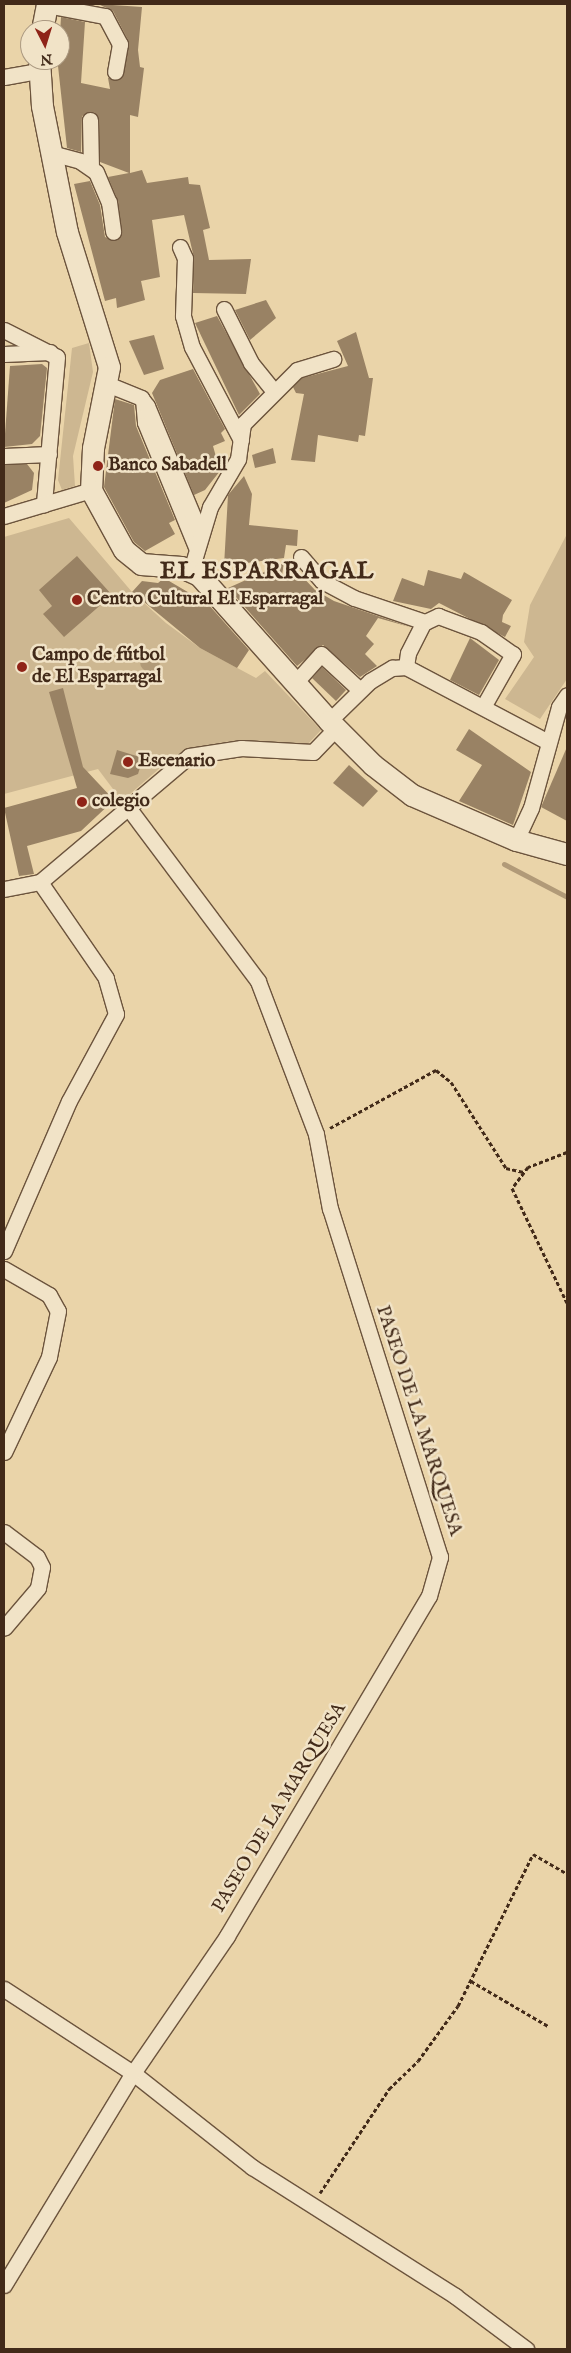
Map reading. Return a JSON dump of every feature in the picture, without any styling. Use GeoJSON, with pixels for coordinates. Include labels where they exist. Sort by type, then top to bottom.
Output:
{"type":"FeatureCollection","features":[{"type":"Feature","properties":{"kind":"main road"},"geometry":{"type":"LineString","coordinates":[[44,20],[47,4]]}},
{"type":"Feature","properties":{"kind":"main road"},"geometry":{"type":"LineString","coordinates":[[40,70],[51,153],[79,277],[107,356],[107,384],[93,448],[91,490],[134,561],[194,561],[215,590],[294,684],[333,725],[412,795],[516,840],[567,854]]}},
{"type":"Feature","properties":{"kind":"street"},"geometry":{"type":"LineString","coordinates":[[47,4],[105,16],[120,44],[115,72]]}},
{"type":"Feature","properties":{"kind":"street"},"geometry":{"type":"LineString","coordinates":[[4,77],[24,70]]}},
{"type":"Feature","properties":{"kind":"street"},"geometry":{"type":"LineString","coordinates":[[90,120],[91,167],[108,202],[113,232]]}},
{"type":"Feature","properties":{"kind":"street"},"geometry":{"type":"LineString","coordinates":[[51,153],[91,167]]}},
{"type":"Feature","properties":{"kind":"street"},"geometry":{"type":"LineString","coordinates":[[180,247],[185,258],[183,316],[192,347],[241,440]]}},
{"type":"Feature","properties":{"kind":"street"},"geometry":{"type":"LineString","coordinates":[[224,309],[250,363],[274,391]]}},
{"type":"Feature","properties":{"kind":"street"},"geometry":{"type":"LineString","coordinates":[[4,330],[52,352],[59,365],[44,504]]}},
{"type":"Feature","properties":{"kind":"street"},"geometry":{"type":"LineString","coordinates":[[4,354],[52,352]]}},
{"type":"Feature","properties":{"kind":"street"},"geometry":{"type":"LineString","coordinates":[[194,561],[201,535],[226,475],[238,460],[243,424],[297,370],[333,359]]}},
{"type":"Feature","properties":{"kind":"street"},"geometry":{"type":"LineString","coordinates":[[107,384],[141,398],[201,535]]}},
{"type":"Feature","properties":{"kind":"street"},"geometry":{"type":"LineString","coordinates":[[141,398],[143,423],[194,561]]}},
{"type":"Feature","properties":{"kind":"street"},"geometry":{"type":"LineString","coordinates":[[4,456],[50,454]]}},
{"type":"Feature","properties":{"kind":"street"},"geometry":{"type":"LineString","coordinates":[[4,516],[91,490]]}},
{"type":"Feature","properties":{"kind":"street"},"geometry":{"type":"LineString","coordinates":[[301,557],[310,572],[338,589],[425,622]]}},
{"type":"Feature","properties":{"kind":"street"},"geometry":{"type":"LineString","coordinates":[[406,667],[408,653],[425,622],[438,616],[481,632],[513,654],[483,707]]}},
{"type":"Feature","properties":{"kind":"street"},"geometry":{"type":"LineString","coordinates":[[294,684],[321,654],[360,690]]}},
{"type":"Feature","properties":{"kind":"street"},"geometry":{"type":"LineString","coordinates":[[4,889],[40,882],[174,766],[196,754],[241,748],[312,752],[360,690],[392,668],[406,667],[548,742]]}},
{"type":"Feature","properties":{"kind":"street"},"geometry":{"type":"LineString","coordinates":[[516,840],[531,808],[558,707],[567,695]]}},
{"type":"Feature","properties":{"kind":"street","name":"PASEO DE LA MARQUESA"},"geometry":{"type":"LineString","coordinates":[[4,2285],[133,2073],[237,1919],[429,1596],[440,1557],[330,1208],[316,1134],[258,981],[126,806]]}},
{"type":"Feature","properties":{"kind":"street"},"geometry":{"type":"LineString","coordinates":[[4,1250],[69,1101],[116,1014],[106,978],[40,882]]}},
{"type":"Feature","properties":{"kind":"street"},"geometry":{"type":"LineString","coordinates":[[4,1269],[48,1295],[58,1311],[49,1357],[4,1452]]}},
{"type":"Feature","properties":{"kind":"street"},"geometry":{"type":"LineString","coordinates":[[4,1532],[37,1557],[42,1567],[38,1588],[4,1628]]}},
{"type":"Feature","properties":{"kind":"street"},"geometry":{"type":"LineString","coordinates":[[4,1989],[133,2073],[252,2167],[455,2296],[526,2349]]}},
{"type":"Feature","properties":{"kind":"path"},"geometry":{"type":"LineString","coordinates":[[316,1134],[436,1070],[451,1082],[506,1168],[524,1172]]}},
{"type":"Feature","properties":{"kind":"path"},"geometry":{"type":"LineString","coordinates":[[567,1152],[524,1172],[512,1188],[567,1303]]}},
{"type":"Feature","properties":{"kind":"path"},"geometry":{"type":"LineString","coordinates":[[311,2206],[389,2089],[418,2061],[471,1981],[533,1854],[567,1874]]}},
{"type":"Feature","properties":{"kind":"path"},"geometry":{"type":"LineString","coordinates":[[471,1981],[548,2026]]}},
{"type":"Feature","properties":{"kind":"shaded area"},"geometry":{"type":"Polygon","coordinates":[[[89,343],[93,372],[73,456],[75,486],[62,490],[58,480],[72,348],[89,343]]]}},
{"type":"Feature","properties":{"kind":"shaded area"},"geometry":{"type":"Polygon","coordinates":[[[69,518],[132,592],[166,623],[200,648],[256,678],[265,671],[321,730],[308,744],[231,741],[194,747],[168,761],[122,801],[98,769],[4,794],[4,537],[69,518]]]}},
{"type":"Feature","properties":{"kind":"shaded area"},"geometry":{"type":"Polygon","coordinates":[[[567,534],[567,679],[540,719],[505,699],[534,657],[524,642],[530,605],[567,534]]]}},
{"type":"Feature","properties":{"kind":"shaded area"},"geometry":{"type":"Polygon","coordinates":[[[150,652],[157,655],[160,662],[157,669],[150,672],[143,669],[140,662],[143,655],[150,652]]]}},
{"type":"Feature","properties":{"kind":"building"},"geometry":{"type":"Polygon","coordinates":[[[98,4],[142,7],[138,50],[140,67],[144,68],[138,117],[130,115],[130,173],[142,170],[147,183],[188,177],[189,184],[200,185],[210,228],[203,230],[209,260],[251,259],[246,294],[193,293],[194,258],[184,215],[152,220],[160,277],[141,281],[145,300],[117,308],[116,298],[105,301],[74,184],[90,181],[100,205],[105,237],[115,241],[122,231],[118,201],[108,177],[129,173],[100,162],[99,120],[94,112],[82,116],[81,152],[67,148],[58,70],[70,70],[70,20],[61,20],[61,17],[85,22],[81,83],[110,89],[108,78],[122,78],[128,40],[113,11],[98,4]]]}},
{"type":"Feature","properties":{"kind":"building"},"geometry":{"type":"Polygon","coordinates":[[[266,300],[276,318],[250,340],[235,310],[266,300]]]}},
{"type":"Feature","properties":{"kind":"building"},"geometry":{"type":"Polygon","coordinates":[[[217,316],[260,394],[239,415],[195,323],[217,316]]]}},
{"type":"Feature","properties":{"kind":"building"},"geometry":{"type":"Polygon","coordinates":[[[356,332],[369,378],[373,378],[365,436],[359,435],[358,442],[318,435],[315,462],[291,460],[304,394],[296,393],[293,387],[302,378],[348,366],[337,341],[356,332]]]}},
{"type":"Feature","properties":{"kind":"building"},"geometry":{"type":"Polygon","coordinates":[[[154,335],[164,369],[144,375],[129,341],[154,335]]]}},
{"type":"Feature","properties":{"kind":"building"},"geometry":{"type":"Polygon","coordinates":[[[42,364],[47,368],[40,436],[32,444],[4,447],[10,366],[42,364]]]}},
{"type":"Feature","properties":{"kind":"building"},"geometry":{"type":"Polygon","coordinates":[[[193,369],[225,429],[221,433],[225,441],[213,446],[220,471],[205,490],[194,495],[152,393],[160,380],[193,369]]]}},
{"type":"Feature","properties":{"kind":"building"},"geometry":{"type":"Polygon","coordinates":[[[115,399],[134,405],[136,426],[175,520],[169,523],[175,534],[145,551],[134,542],[104,487],[115,399]]]}},
{"type":"Feature","properties":{"kind":"building"},"geometry":{"type":"Polygon","coordinates":[[[273,448],[276,463],[255,468],[252,455],[273,448]]]}},
{"type":"Feature","properties":{"kind":"building"},"geometry":{"type":"Polygon","coordinates":[[[27,464],[34,473],[32,490],[4,503],[4,465],[27,464]]]}},
{"type":"Feature","properties":{"kind":"building"},"geometry":{"type":"Polygon","coordinates":[[[244,476],[252,494],[249,525],[298,530],[297,546],[286,545],[284,558],[224,566],[228,495],[244,476]]]}},
{"type":"Feature","properties":{"kind":"building","name":"Centro Cultural El Esparragal"},"geometry":{"type":"Polygon","coordinates":[[[77,556],[112,595],[64,637],[43,614],[52,606],[39,590],[77,556]]]}},
{"type":"Feature","properties":{"kind":"building"},"geometry":{"type":"Polygon","coordinates":[[[284,563],[282,575],[298,572],[315,590],[334,601],[410,627],[378,618],[366,636],[374,644],[365,654],[377,666],[360,677],[323,645],[297,666],[228,588],[284,563]]]}},
{"type":"Feature","properties":{"kind":"building"},"geometry":{"type":"Polygon","coordinates":[[[428,570],[461,579],[464,572],[512,600],[503,615],[502,622],[511,626],[505,637],[439,603],[431,609],[393,601],[402,578],[424,586],[428,570]]]}},
{"type":"Feature","properties":{"kind":"building"},"geometry":{"type":"Polygon","coordinates":[[[164,578],[208,604],[249,650],[237,668],[200,648],[132,592],[142,581],[158,583],[164,578]]]}},
{"type":"Feature","properties":{"kind":"building"},"geometry":{"type":"Polygon","coordinates":[[[470,638],[499,660],[479,695],[450,680],[470,638]]]}},
{"type":"Feature","properties":{"kind":"building"},"geometry":{"type":"Polygon","coordinates":[[[322,667],[346,690],[336,701],[312,678],[322,667]]]}},
{"type":"Feature","properties":{"kind":"building"},"geometry":{"type":"Polygon","coordinates":[[[63,688],[83,767],[114,800],[81,831],[27,846],[34,874],[19,876],[4,808],[77,788],[49,692],[63,688]]]}},
{"type":"Feature","properties":{"kind":"building"},"geometry":{"type":"Polygon","coordinates":[[[469,729],[531,772],[513,825],[459,801],[482,765],[456,750],[469,729]]]}},
{"type":"Feature","properties":{"kind":"building"},"geometry":{"type":"Polygon","coordinates":[[[567,747],[567,821],[541,807],[567,747]]]}},
{"type":"Feature","properties":{"kind":"building","name":"Escenario"},"geometry":{"type":"Polygon","coordinates":[[[117,750],[143,758],[138,774],[128,778],[110,774],[117,750]]]}},
{"type":"Feature","properties":{"kind":"building"},"geometry":{"type":"Polygon","coordinates":[[[349,765],[378,791],[363,807],[333,783],[349,765]]]}},
{"type":"Feature","properties":{"kind":"waterway"},"geometry":{"type":"LineString","coordinates":[[504,864],[567,897]]}},
{"type":"Feature","properties":{"kind":"place","name":"Banco Sabadell"},"geometry":{"type":"Point","coordinates":[98,466]}},
{"type":"Feature","properties":{"kind":"place","name":"Centro Cultural El Esparragal"},"geometry":{"type":"Point","coordinates":[77,600]}},
{"type":"Feature","properties":{"kind":"place","name":"Campo de fútbol de El Esparragal"},"geometry":{"type":"Point","coordinates":[22,667]}},
{"type":"Feature","properties":{"kind":"place","name":"Escenario"},"geometry":{"type":"Point","coordinates":[128,762]}},
{"type":"Feature","properties":{"kind":"place","name":"colegio"},"geometry":{"type":"Point","coordinates":[82,802]}},
{"type":"Feature","properties":{"kind":"district","name":"EL ESPARRAGAL"},"geometry":{"type":"Point","coordinates":[267,572]}}]}
